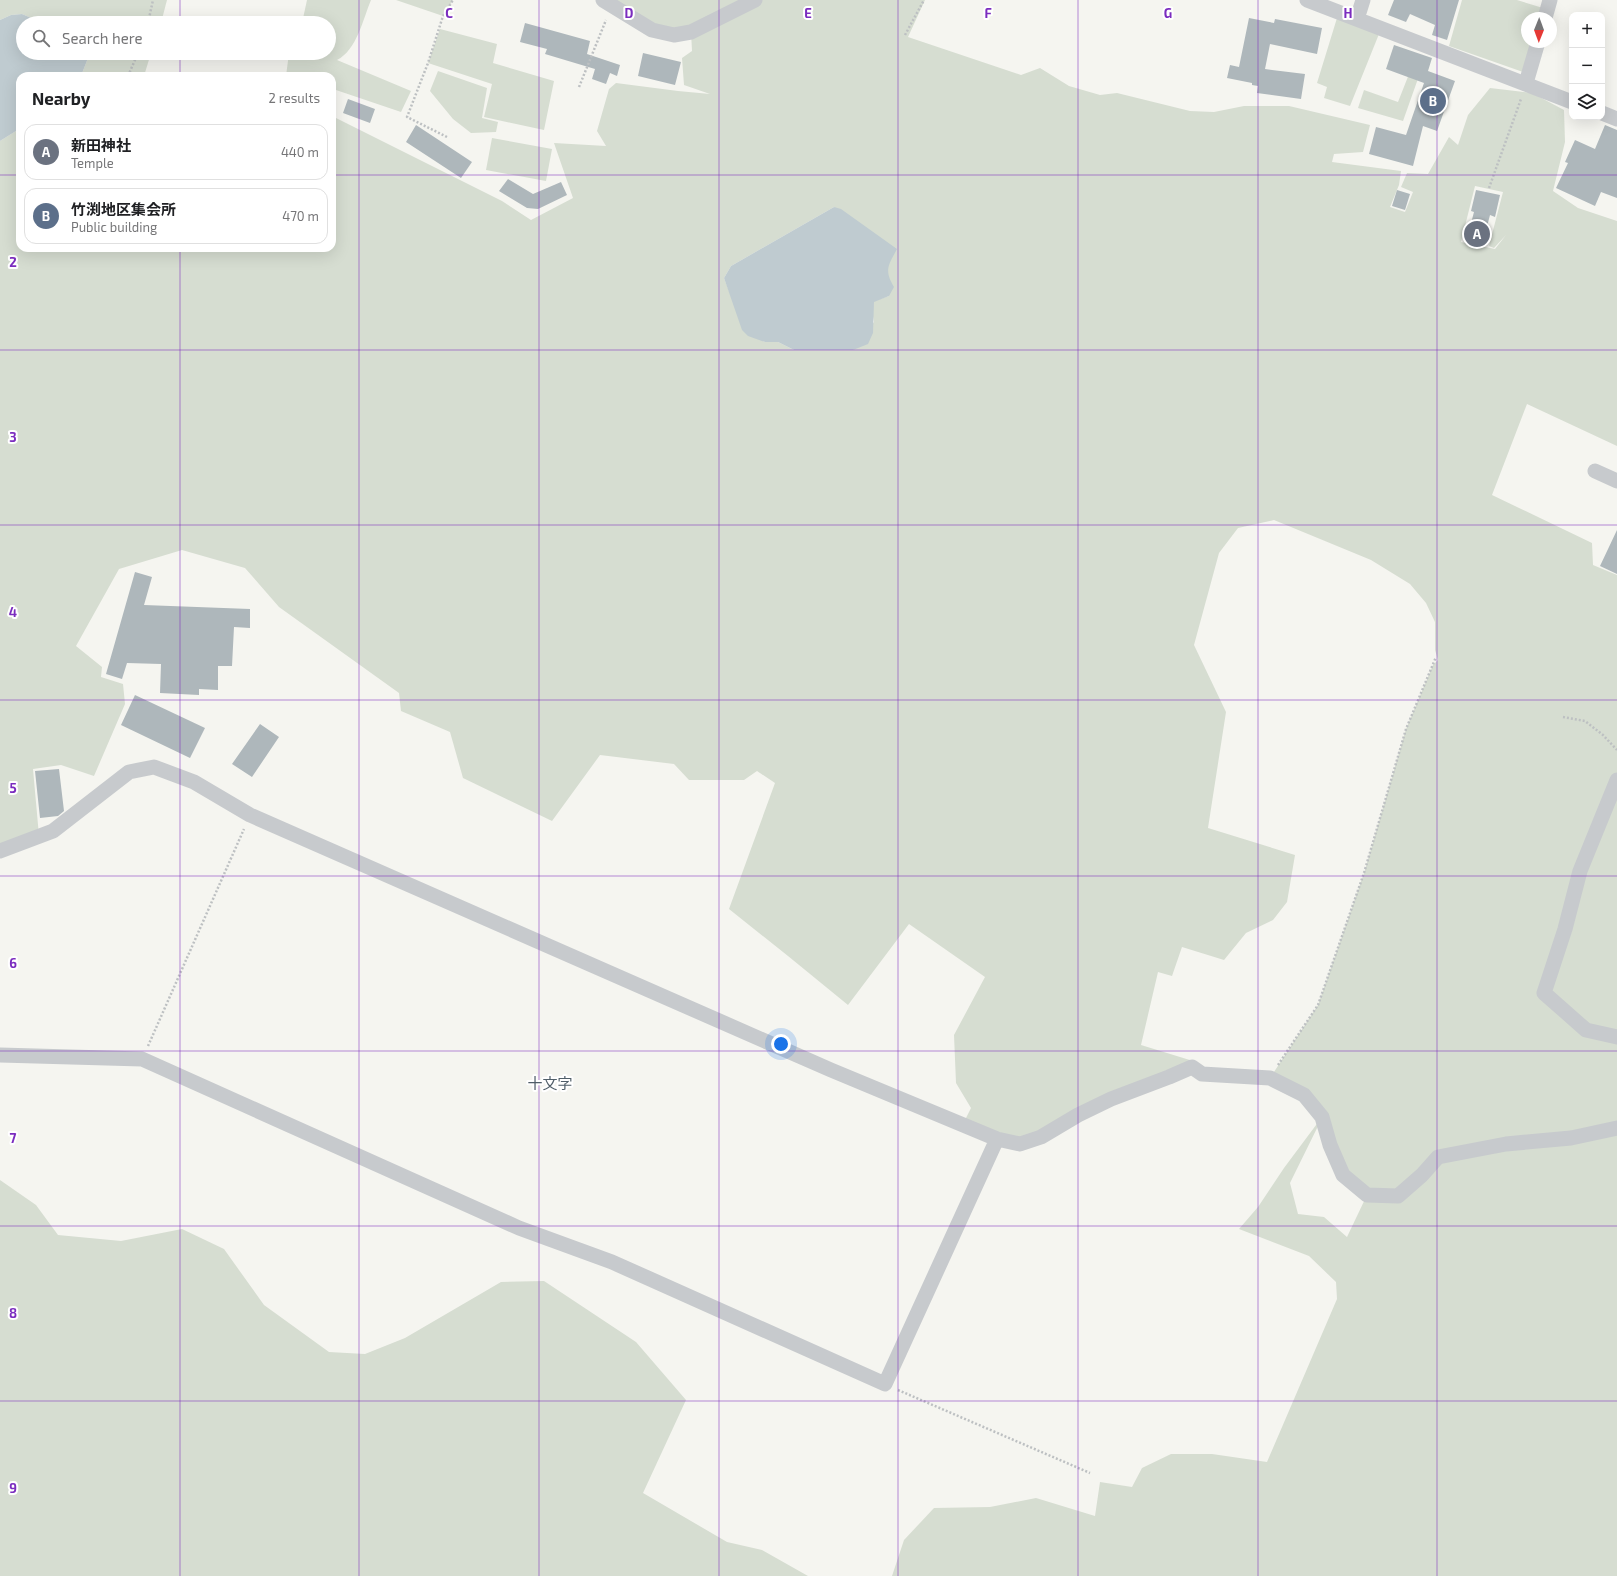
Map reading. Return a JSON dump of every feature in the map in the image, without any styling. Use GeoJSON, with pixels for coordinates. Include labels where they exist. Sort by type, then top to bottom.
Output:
{"type":"FeatureCollection","features":[{"type":"Feature","properties":{"kind":"street"},"geometry":{"type":"LineString","coordinates":[[608,2],[652,30],[674,36],[691,32],[755,0]]}},
{"type":"Feature","properties":{"kind":"street"},"geometry":{"type":"LineString","coordinates":[[1307,0],[1569,101]]}},
{"type":"Feature","properties":{"kind":"street"},"geometry":{"type":"LineString","coordinates":[[1357,19],[1363,0]]}},
{"type":"Feature","properties":{"kind":"street"},"geometry":{"type":"LineString","coordinates":[[1547,12],[1550,0]]}},
{"type":"Feature","properties":{"kind":"street"},"geometry":{"type":"LineString","coordinates":[[1526,83],[1536,48]]}},
{"type":"Feature","properties":{"kind":"street"},"geometry":{"type":"LineString","coordinates":[[1605,115],[1617,119]]}},
{"type":"Feature","properties":{"kind":"street"},"geometry":{"type":"LineString","coordinates":[[1595,471],[1617,481]]}},
{"type":"Feature","properties":{"kind":"street"},"geometry":{"type":"LineString","coordinates":[[0,851],[53,831],[129,772],[154,767],[194,782],[250,815],[832,1070],[997,1139],[1020,1144],[1041,1137],[1078,1115],[1111,1099],[1192,1067],[1202,1074],[1270,1078],[1304,1096],[1322,1117],[1330,1145],[1343,1175],[1367,1194],[1398,1196],[1422,1175],[1438,1157],[1506,1144],[1571,1138],[1617,1128]]}},
{"type":"Feature","properties":{"kind":"street"},"geometry":{"type":"LineString","coordinates":[[1617,780],[1580,871],[1565,929],[1544,993],[1586,1030],[1617,1037]]}},
{"type":"Feature","properties":{"kind":"street"},"geometry":{"type":"LineString","coordinates":[[0,1055],[142,1060],[519,1228],[612,1262],[885,1384],[997,1139]]}},
{"type":"Feature","properties":{"kind":"path"},"geometry":{"type":"LineString","coordinates":[[150,16],[153,0]]}},
{"type":"Feature","properties":{"kind":"path"},"geometry":{"type":"LineString","coordinates":[[447,137],[407,117],[444,16],[453,0]]}},
{"type":"Feature","properties":{"kind":"path"},"geometry":{"type":"LineString","coordinates":[[905,35],[924,0]]}},
{"type":"Feature","properties":{"kind":"path"},"geometry":{"type":"LineString","coordinates":[[579,87],[608,2]]}},
{"type":"Feature","properties":{"kind":"path"},"geometry":{"type":"LineString","coordinates":[[130,72],[135,60]]}},
{"type":"Feature","properties":{"kind":"path"},"geometry":{"type":"LineString","coordinates":[[1489,188],[1526,83]]}},
{"type":"Feature","properties":{"kind":"path"},"geometry":{"type":"LineString","coordinates":[[1270,1078],[1318,1005],[1364,873],[1406,729],[1436,657]]}},
{"type":"Feature","properties":{"kind":"path"},"geometry":{"type":"LineString","coordinates":[[1563,717],[1585,721],[1603,735],[1617,750]]}},
{"type":"Feature","properties":{"kind":"path"},"geometry":{"type":"LineString","coordinates":[[142,1060],[250,815]]}},
{"type":"Feature","properties":{"kind":"path"},"geometry":{"type":"LineString","coordinates":[[885,1384],[1090,1473]]}},
{"type":"Feature","properties":{"kind":"shaded area"},"geometry":{"type":"Polygon","coordinates":[[[0,0],[167,0],[163,16],[27,16],[22,14],[11,15],[0,20],[0,0]]]}},
{"type":"Feature","properties":{"kind":"shaded area"},"geometry":{"type":"Polygon","coordinates":[[[307,0],[371,0],[354,42],[350,49],[337,60],[411,91],[401,112],[336,90],[336,72],[287,72],[288,60],[336,60],[336,16],[304,16],[307,0]]]}},
{"type":"Feature","properties":{"kind":"shaded area"},"geometry":{"type":"Polygon","coordinates":[[[396,0],[453,0],[443,16],[396,0]]]}},
{"type":"Feature","properties":{"kind":"shaded area"},"geometry":{"type":"Polygon","coordinates":[[[603,0],[925,0],[908,37],[1021,75],[1040,68],[1069,86],[1100,95],[1117,93],[1190,111],[1214,112],[1244,106],[1289,106],[1370,125],[1363,152],[1334,154],[1332,162],[1401,171],[1399,185],[1390,207],[1405,212],[1413,192],[1401,187],[1407,173],[1428,174],[1449,137],[1458,145],[1468,115],[1490,88],[1532,93],[1564,110],[1565,142],[1553,191],[1578,208],[1617,221],[1617,446],[1527,404],[1492,495],[1592,543],[1593,565],[1617,575],[1617,1576],[892,1576],[904,1540],[934,1508],[990,1507],[1036,1498],[1095,1516],[1100,1482],[1132,1487],[1142,1468],[1171,1454],[1212,1454],[1267,1462],[1337,1299],[1336,1282],[1309,1256],[1239,1229],[1258,1207],[1284,1168],[1322,1117],[1270,1078],[1318,1005],[1364,873],[1406,729],[1433,665],[1438,660],[1435,650],[1435,622],[1426,603],[1410,584],[1371,560],[1274,520],[1238,528],[1219,553],[1194,645],[1226,712],[1208,828],[1295,855],[1287,902],[1273,920],[1246,933],[1224,960],[1182,947],[1172,976],[1158,972],[1141,1045],[1193,1061],[1020,1144],[963,1124],[971,1108],[956,1083],[954,1035],[985,977],[909,924],[848,1005],[729,909],[775,783],[757,771],[744,780],[689,780],[674,764],[600,755],[552,821],[463,778],[450,732],[401,711],[399,693],[279,607],[245,568],[182,550],[119,569],[76,646],[102,667],[101,677],[123,684],[125,704],[94,776],[61,765],[33,769],[39,836],[0,851],[0,141],[16,131],[16,252],[336,252],[336,118],[502,201],[531,220],[573,198],[554,143],[606,146],[597,131],[609,89],[616,83],[710,94],[684,85],[682,58],[692,51],[691,32],[674,35],[603,0]],[[1475,186],[1461,242],[1495,249],[1506,235],[1494,248],[1489,246],[1503,192],[1475,186]],[[834,207],[731,266],[724,278],[729,291],[764,342],[778,342],[794,350],[853,350],[874,322],[872,311],[874,301],[889,296],[887,270],[834,207]],[[1322,1118],[1290,1183],[1298,1214],[1324,1217],[1347,1237],[1367,1195],[1343,1175],[1322,1118]]]}},
{"type":"Feature","properties":{"kind":"shaded area"},"geometry":{"type":"Polygon","coordinates":[[[1462,0],[1517,0],[1543,8],[1542,12],[1521,12],[1521,48],[1530,48],[1523,72],[1449,46],[1462,0]]]}},
{"type":"Feature","properties":{"kind":"shaded area"},"geometry":{"type":"Polygon","coordinates":[[[22,14],[27,16],[16,16],[16,60],[87,60],[83,72],[16,72],[16,131],[0,141],[0,20],[11,15],[22,14]]]}},
{"type":"Feature","properties":{"kind":"shaded area"},"geometry":{"type":"Polygon","coordinates":[[[1337,18],[1379,34],[1350,106],[1324,98],[1327,87],[1317,83],[1337,18]]]}},
{"type":"Feature","properties":{"kind":"shaded area"},"geometry":{"type":"Polygon","coordinates":[[[440,29],[497,44],[493,63],[554,81],[544,130],[484,117],[492,84],[428,63],[440,29]]]}},
{"type":"Feature","properties":{"kind":"shaded area"},"geometry":{"type":"Polygon","coordinates":[[[87,60],[149,60],[145,72],[83,72],[87,60]]]}},
{"type":"Feature","properties":{"kind":"shaded area"},"geometry":{"type":"Polygon","coordinates":[[[1411,69],[1420,73],[1403,121],[1358,108],[1364,90],[1398,102],[1411,69]]]}},
{"type":"Feature","properties":{"kind":"shaded area"},"geometry":{"type":"Polygon","coordinates":[[[438,71],[487,88],[482,118],[498,122],[496,132],[471,133],[453,119],[430,91],[438,71]]]}},
{"type":"Feature","properties":{"kind":"shaded area"},"geometry":{"type":"Polygon","coordinates":[[[492,138],[552,149],[546,181],[486,170],[492,138]]]}},
{"type":"Feature","properties":{"kind":"shaded area"},"geometry":{"type":"Polygon","coordinates":[[[834,207],[841,209],[897,249],[888,268],[889,276],[894,287],[889,296],[874,302],[873,333],[868,344],[853,350],[794,350],[778,342],[765,342],[748,336],[742,330],[724,278],[731,266],[834,207]]]}},
{"type":"Feature","properties":{"kind":"shaded area"},"geometry":{"type":"Polygon","coordinates":[[[0,1180],[36,1205],[58,1235],[121,1241],[182,1229],[224,1249],[264,1305],[329,1352],[365,1354],[405,1338],[501,1282],[544,1281],[636,1342],[686,1400],[643,1493],[727,1542],[762,1550],[808,1576],[0,1576],[0,1180]]]}},
{"type":"Feature","properties":{"kind":"building"},"geometry":{"type":"Polygon","coordinates":[[[1394,0],[1459,0],[1447,40],[1432,35],[1435,25],[1410,14],[1406,22],[1388,15],[1394,0]]]}},
{"type":"Feature","properties":{"kind":"building"},"geometry":{"type":"Polygon","coordinates":[[[1249,18],[1274,23],[1275,19],[1322,28],[1317,54],[1270,44],[1265,69],[1305,74],[1301,99],[1257,93],[1258,86],[1252,85],[1252,83],[1227,78],[1230,65],[1239,67],[1249,18]]]}},
{"type":"Feature","properties":{"kind":"building"},"geometry":{"type":"Polygon","coordinates":[[[525,23],[590,41],[587,54],[620,65],[617,76],[610,73],[606,84],[592,79],[595,69],[545,54],[547,49],[520,42],[525,23]]]}},
{"type":"Feature","properties":{"kind":"building"},"geometry":{"type":"Polygon","coordinates":[[[1394,45],[1432,58],[1428,71],[1455,81],[1437,131],[1423,126],[1413,166],[1369,154],[1376,127],[1406,135],[1424,83],[1386,69],[1394,45]]]}},
{"type":"Feature","properties":{"kind":"building"},"geometry":{"type":"Polygon","coordinates":[[[643,53],[681,62],[675,85],[638,76],[643,53]]]}},
{"type":"Feature","properties":{"kind":"building"},"geometry":{"type":"Polygon","coordinates":[[[348,99],[375,109],[370,123],[343,113],[348,99]]]}},
{"type":"Feature","properties":{"kind":"building"},"geometry":{"type":"Polygon","coordinates":[[[416,125],[472,162],[461,178],[406,142],[416,125]]]}},
{"type":"Feature","properties":{"kind":"building"},"geometry":{"type":"Polygon","coordinates":[[[1605,125],[1617,130],[1617,198],[1601,192],[1595,206],[1556,188],[1568,163],[1565,162],[1575,140],[1595,149],[1605,125]]]}},
{"type":"Feature","properties":{"kind":"building"},"geometry":{"type":"Polygon","coordinates":[[[508,179],[533,194],[561,182],[567,195],[538,209],[527,208],[499,191],[508,179]]]}},
{"type":"Feature","properties":{"kind":"building"},"geometry":{"type":"Polygon","coordinates":[[[1397,190],[1410,194],[1405,210],[1392,206],[1397,190]]]}},
{"type":"Feature","properties":{"kind":"building"},"geometry":{"type":"Polygon","coordinates":[[[1476,190],[1500,195],[1495,217],[1490,215],[1483,242],[1467,238],[1474,212],[1471,211],[1476,190]]]}},
{"type":"Feature","properties":{"kind":"building"},"geometry":{"type":"Polygon","coordinates":[[[1617,530],[1617,574],[1600,566],[1617,530]]]}},
{"type":"Feature","properties":{"kind":"building"},"geometry":{"type":"Polygon","coordinates":[[[135,572],[152,577],[144,605],[250,609],[250,628],[234,627],[232,666],[218,666],[218,690],[199,689],[199,695],[160,693],[161,664],[127,663],[122,679],[106,674],[135,572]]]}},
{"type":"Feature","properties":{"kind":"building"},"geometry":{"type":"Polygon","coordinates":[[[135,695],[205,728],[190,758],[121,725],[135,695]]]}},
{"type":"Feature","properties":{"kind":"building"},"geometry":{"type":"Polygon","coordinates":[[[260,724],[279,737],[252,777],[232,764],[260,724]]]}},
{"type":"Feature","properties":{"kind":"building"},"geometry":{"type":"Polygon","coordinates":[[[59,769],[64,811],[58,816],[40,818],[35,771],[59,769]]]}},
{"type":"Feature","properties":{"kind":"place","name":"竹渕地区集会所"},"geometry":{"type":"Point","coordinates":[1433,101]}},
{"type":"Feature","properties":{"kind":"place","name":"新田神社"},"geometry":{"type":"Point","coordinates":[1477,234]}},
{"type":"Feature","properties":{"kind":"district","name":"十文字"},"geometry":{"type":"Point","coordinates":[550,1084]}}]}
